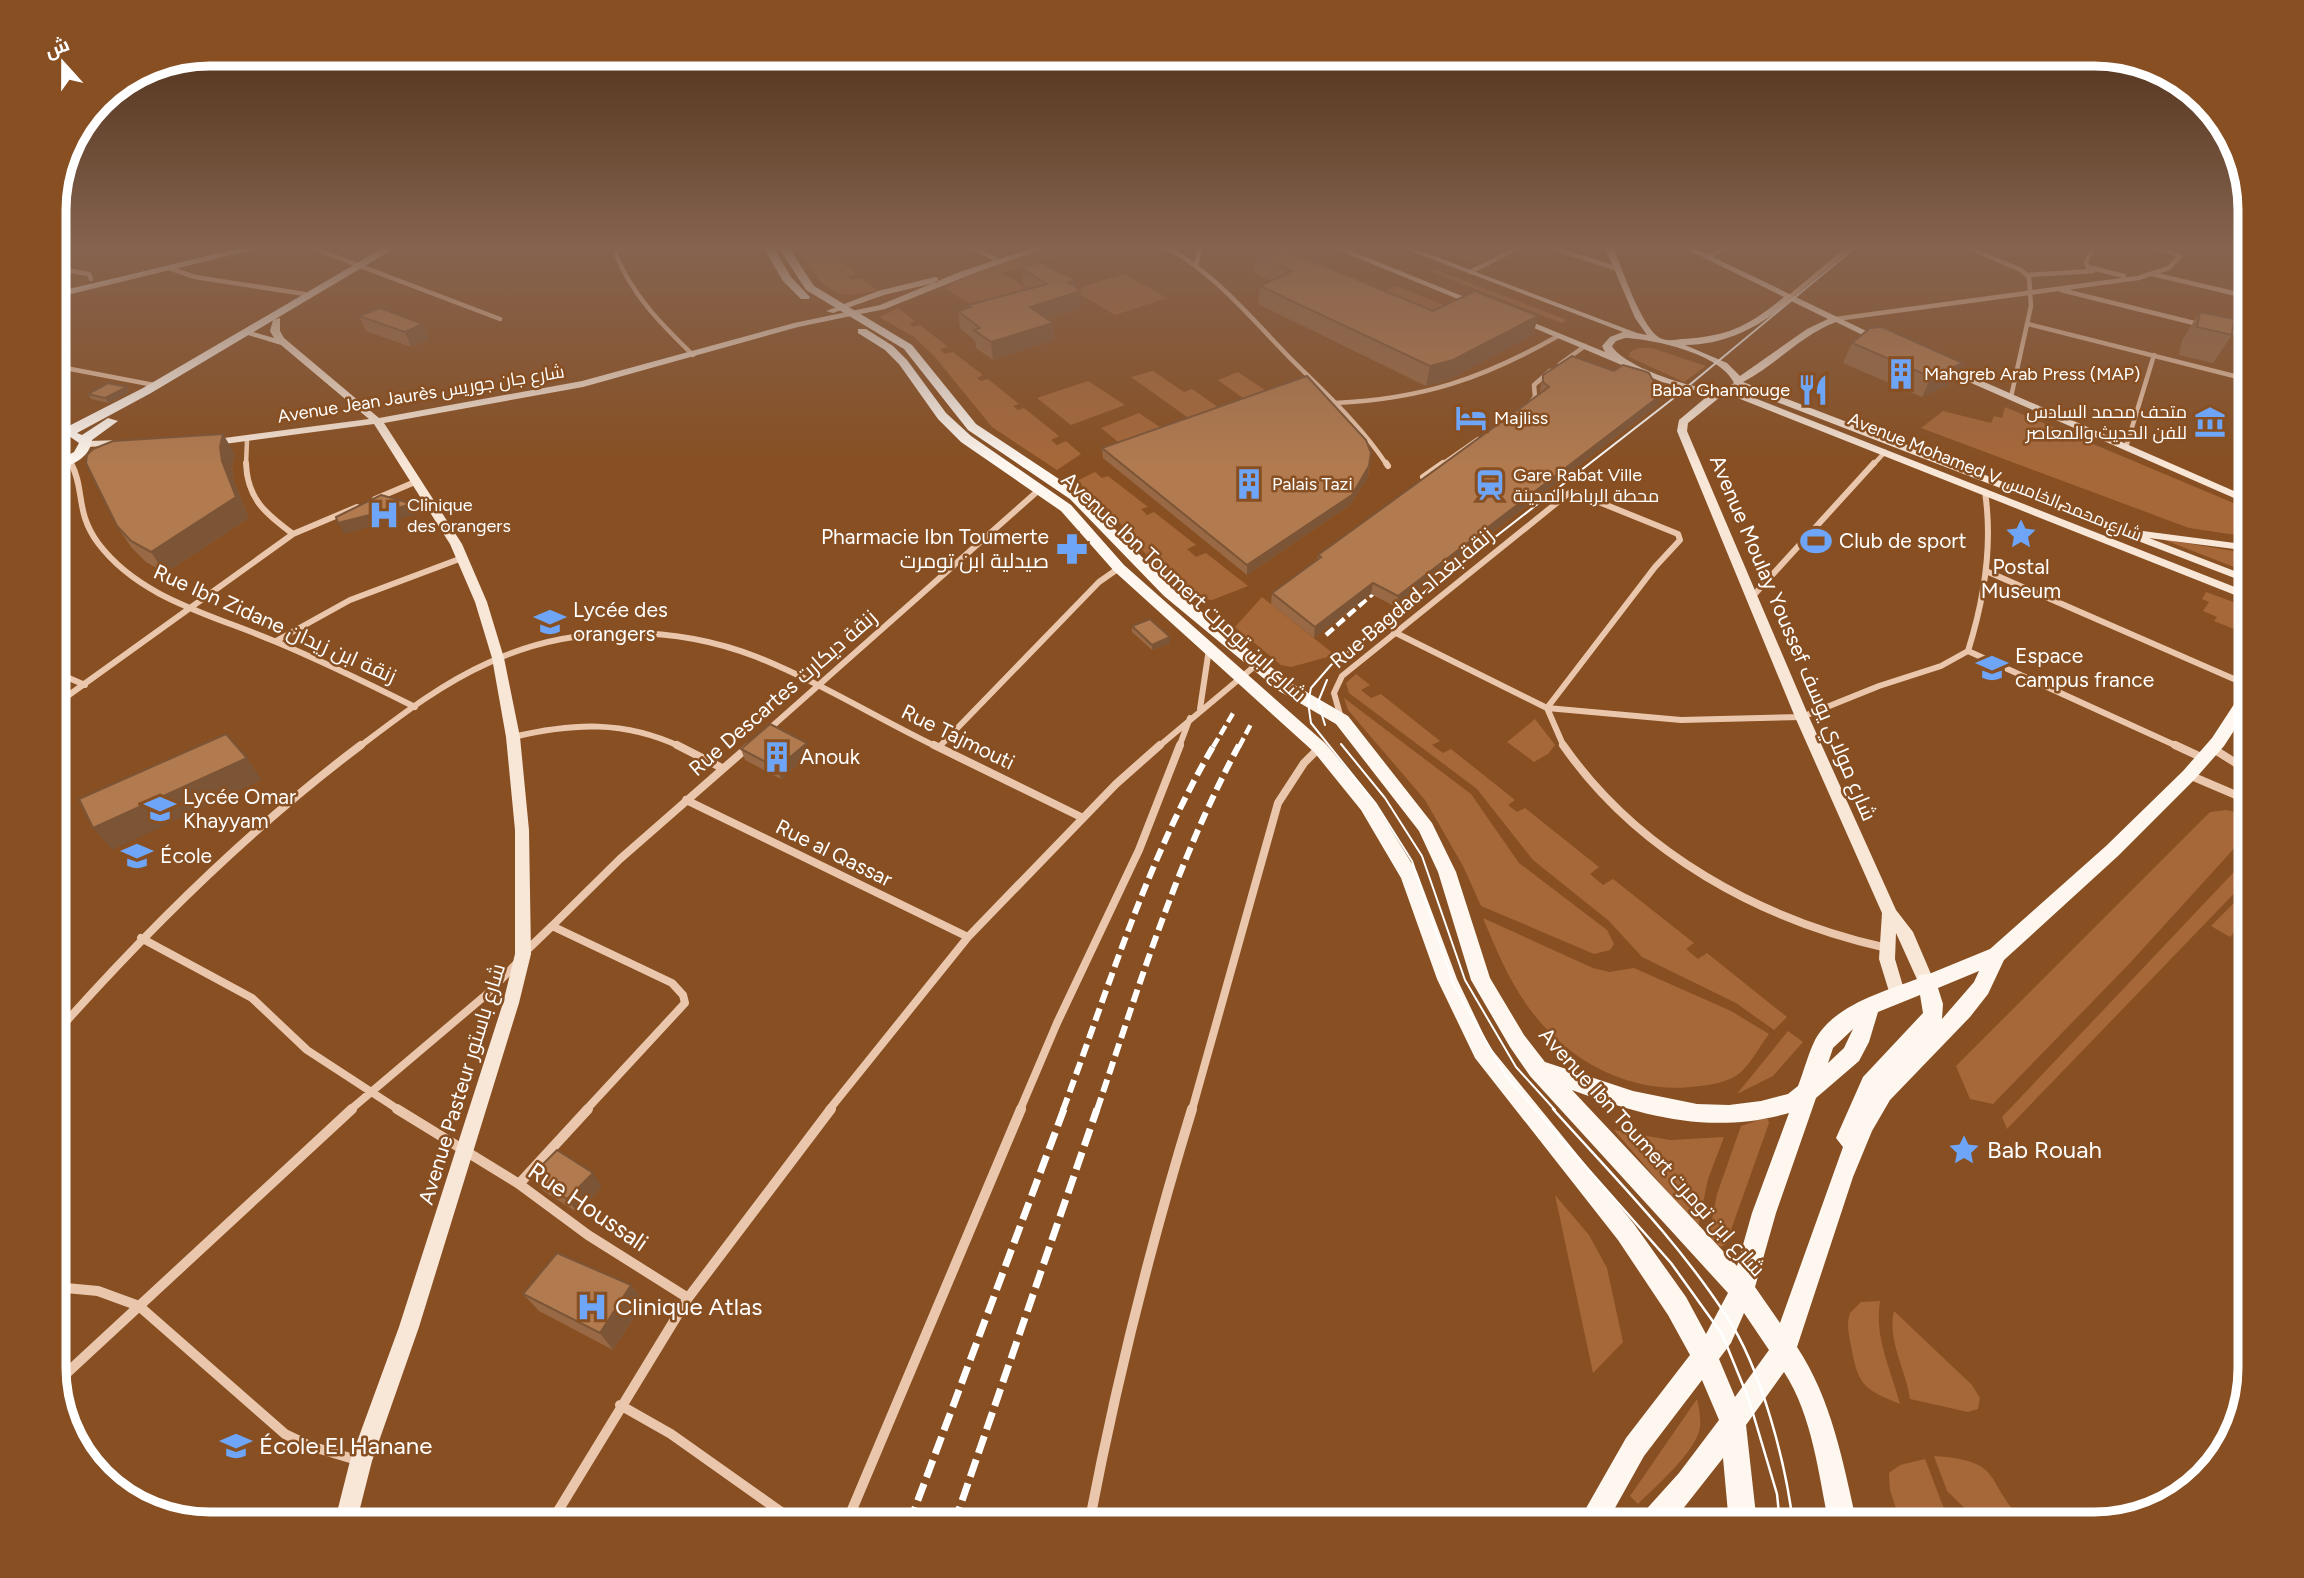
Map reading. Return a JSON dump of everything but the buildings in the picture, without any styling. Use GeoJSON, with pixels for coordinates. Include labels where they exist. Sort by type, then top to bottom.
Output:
{"type":"FeatureCollection","features":[{"type":"Feature","properties":{"kind":"main road"},"geometry":{"type":"LineString","coordinates":[[67,431],[154,385],[264,319]]}},
{"type":"Feature","properties":{"kind":"main road","name":"Avenue Ibn Toumert شارع ابن تومرت"},"geometry":{"type":"LineString","coordinates":[[849,319],[889,348],[955,429],[978,449],[1073,514],[1119,568],[1209,649],[1342,720],[1426,828],[1447,872],[1482,980],[1517,1041],[1538,1069],[1742,1290],[1802,1377],[1822,1428],[1840,1512]]}},
{"type":"Feature","properties":{"kind":"main road","name":"Avenue Ibn Toumert شارع ابن تومرت"},"geometry":{"type":"LineString","coordinates":[[853,319],[908,347],[972,427],[1075,496],[1249,671],[1320,748],[1367,805],[1410,877],[1447,979],[1482,1052],[1626,1232],[1677,1306],[1706,1357],[1733,1422],[1742,1512]]}},
{"type":"Feature","properties":{"kind":"main road"},"geometry":{"type":"LineString","coordinates":[[67,461],[73,458],[85,442],[277,320]]}},
{"type":"Feature","properties":{"kind":"main road"},"geometry":{"type":"LineString","coordinates":[[67,438],[85,442]]}},
{"type":"Feature","properties":{"kind":"main road"},"geometry":{"type":"LineString","coordinates":[[1538,1069],[1625,1100],[1684,1111],[1734,1112],[1792,1102],[1808,1093],[1846,1062],[1858,1045],[1869,1007],[1926,981],[1997,955],[2112,851],[2189,775],[2238,710]]}},
{"type":"Feature","properties":{"kind":"main road"},"geometry":{"type":"LineString","coordinates":[[1662,1512],[1699,1473],[1733,1422],[1772,1372],[1784,1349],[1845,1170],[1882,1093],[1963,1011],[1988,978],[1997,955]]}},
{"type":"Feature","properties":{"kind":"main road"},"geometry":{"type":"LineString","coordinates":[[1845,1170],[1845,1146],[1868,1088],[1933,1016],[1933,1004],[1926,981]]}},
{"type":"Feature","properties":{"kind":"main road"},"geometry":{"type":"LineString","coordinates":[[1598,1512],[1635,1447],[1722,1334],[1742,1290],[1764,1213],[1808,1093]]}},
{"type":"Feature","properties":{"kind":"street"},"geometry":{"type":"LineString","coordinates":[[658,319],[693,355]]}},
{"type":"Feature","properties":{"kind":"street","name":"Avenue Jean Jaurès شارع جان جوريس"},"geometry":{"type":"LineString","coordinates":[[194,444],[247,440],[377,422],[539,394],[693,355],[818,319]]}},
{"type":"Feature","properties":{"kind":"street"},"geometry":{"type":"LineString","coordinates":[[1250,319],[1378,448],[1388,467]]}},
{"type":"Feature","properties":{"kind":"street"},"geometry":{"type":"LineString","coordinates":[[1514,319],[1623,362]]}},
{"type":"Feature","properties":{"kind":"street"},"geometry":{"type":"LineString","coordinates":[[1594,319],[1637,335]]}},
{"type":"Feature","properties":{"kind":"street"},"geometry":{"type":"LineString","coordinates":[[1639,319],[1654,338]]}},
{"type":"Feature","properties":{"kind":"street"},"geometry":{"type":"LineString","coordinates":[[1666,342],[1712,341],[1735,336],[1759,319]]}},
{"type":"Feature","properties":{"kind":"street"},"geometry":{"type":"LineString","coordinates":[[1723,392],[1763,368],[1821,324],[1836,319],[1891,344]]}},
{"type":"Feature","properties":{"kind":"street"},"geometry":{"type":"LineString","coordinates":[[2011,397],[2028,319]]}},
{"type":"Feature","properties":{"kind":"street"},"geometry":{"type":"LineString","coordinates":[[2179,319],[2238,333]]}},
{"type":"Feature","properties":{"kind":"street"},"geometry":{"type":"LineString","coordinates":[[277,320],[275,331],[283,343]]}},
{"type":"Feature","properties":{"kind":"street"},"geometry":{"type":"LineString","coordinates":[[2028,324],[2238,377]]}},
{"type":"Feature","properties":{"kind":"street"},"geometry":{"type":"LineString","coordinates":[[253,335],[283,343]]}},
{"type":"Feature","properties":{"kind":"street"},"geometry":{"type":"LineString","coordinates":[[1623,362],[1610,352],[1608,344],[1618,337],[1637,335]]}},
{"type":"Feature","properties":{"kind":"street","name":"Avenue Mohamed V شارع محمد الخامس"},"geometry":{"type":"LineString","coordinates":[[1637,335],[1654,338],[1723,363],[1734,370],[1739,382],[2238,576]]}},
{"type":"Feature","properties":{"kind":"street"},"geometry":{"type":"LineString","coordinates":[[1335,403],[1405,398],[1459,386],[1503,368],[1558,336]]}},
{"type":"Feature","properties":{"kind":"street","name":"Avenue Pasteur شارع باستور"},"geometry":{"type":"LineString","coordinates":[[283,343],[377,422],[462,558],[481,602],[498,658],[513,737],[522,830],[523,954],[495,1062],[409,1327],[361,1461],[348,1512]]}},
{"type":"Feature","properties":{"kind":"street"},"geometry":{"type":"LineString","coordinates":[[1521,410],[1535,397],[1536,382],[1585,346]]}},
{"type":"Feature","properties":{"kind":"street"},"geometry":{"type":"LineString","coordinates":[[2126,447],[2154,355]]}},
{"type":"Feature","properties":{"kind":"street","name":"Avenue Mohamed V شارع محمد الخامس"},"geometry":{"type":"LineString","coordinates":[[1623,362],[1690,388],[1723,392],[1885,452],[2238,592]]}},
{"type":"Feature","properties":{"kind":"street"},"geometry":{"type":"LineString","coordinates":[[1933,363],[2238,497]]}},
{"type":"Feature","properties":{"kind":"street"},"geometry":{"type":"LineString","coordinates":[[67,368],[154,385]]}},
{"type":"Feature","properties":{"kind":"street","name":"Avenue Moulay Youssef شارع مولاي يوسف"},"geometry":{"type":"LineString","coordinates":[[1723,392],[1681,426],[1802,717],[1890,913],[1908,936],[1926,981]]}},
{"type":"Feature","properties":{"kind":"street"},"geometry":{"type":"LineString","coordinates":[[1423,477],[1488,432]]}},
{"type":"Feature","properties":{"kind":"street"},"geometry":{"type":"LineString","coordinates":[[247,440],[245,469],[248,492],[258,508],[293,534]]}},
{"type":"Feature","properties":{"kind":"street"},"geometry":{"type":"LineString","coordinates":[[73,458],[133,447],[85,442]]}},
{"type":"Feature","properties":{"kind":"street"},"geometry":{"type":"LineString","coordinates":[[1753,596],[1830,507],[1885,452]]}},
{"type":"Feature","properties":{"kind":"street","name":"Rue Ibn Zidane زنقة ابن زيدان"},"geometry":{"type":"LineString","coordinates":[[73,458],[81,512],[100,547],[144,585],[189,607],[276,641],[415,707]]}},
{"type":"Feature","properties":{"kind":"street"},"geometry":{"type":"LineString","coordinates":[[67,697],[293,534],[415,482]]}},
{"type":"Feature","properties":{"kind":"street","name":"Rue Descartes زنقة ديكارت"},"geometry":{"type":"LineString","coordinates":[[760,737],[1040,489]]}},
{"type":"Feature","properties":{"kind":"street","name":"Rue Bagdad زنقة بغداد"},"geometry":{"type":"LineString","coordinates":[[1342,720],[1334,699],[1338,681],[1394,632],[1574,492],[1675,533],[1680,540],[1655,567],[1547,708]]}},
{"type":"Feature","properties":{"kind":"street"},"geometry":{"type":"LineString","coordinates":[[1394,632],[1547,708],[1681,720],[1802,717],[1879,686],[1941,666],[1968,651],[1978,625],[1986,571],[1985,492]]}},
{"type":"Feature","properties":{"kind":"street","name":"Avenue Mohamed V شارع محمد الخامس"},"geometry":{"type":"LineString","coordinates":[[2127,534],[2159,534],[2238,546]]}},
{"type":"Feature","properties":{"kind":"street"},"geometry":{"type":"LineString","coordinates":[[276,641],[349,600],[462,558]]}},
{"type":"Feature","properties":{"kind":"street"},"geometry":{"type":"LineString","coordinates":[[939,747],[1098,582],[1119,568]]}},
{"type":"Feature","properties":{"kind":"street"},"geometry":{"type":"LineString","coordinates":[[1986,571],[2238,681]]}},
{"type":"Feature","properties":{"kind":"street","name":"Rue Tajmouti"},"geometry":{"type":"LineString","coordinates":[[67,1021],[141,938],[243,839],[350,753],[415,707],[498,658],[555,641],[604,635],[665,636],[737,650],[1082,817]]}},
{"type":"Feature","properties":{"kind":"street"},"geometry":{"type":"LineString","coordinates":[[1200,709],[1209,649]]}},
{"type":"Feature","properties":{"kind":"street"},"geometry":{"type":"LineString","coordinates":[[1968,651],[2238,767]]}},
{"type":"Feature","properties":{"kind":"street"},"geometry":{"type":"LineString","coordinates":[[557,1512],[688,1298],[789,1161],[968,937],[1082,817],[1200,709],[1249,671]]}},
{"type":"Feature","properties":{"kind":"street"},"geometry":{"type":"LineString","coordinates":[[67,678],[85,685]]}},
{"type":"Feature","properties":{"kind":"street"},"geometry":{"type":"LineString","coordinates":[[1547,708],[1556,735],[1588,778],[1634,824],[1670,852],[1760,907],[1820,932],[1886,948]]}},
{"type":"Feature","properties":{"kind":"street"},"geometry":{"type":"LineString","coordinates":[[851,1512],[1057,1023],[1139,850],[1190,718]]}},
{"type":"Feature","properties":{"kind":"street"},"geometry":{"type":"LineString","coordinates":[[513,737],[569,724],[609,722],[655,735],[722,768]]}},
{"type":"Feature","properties":{"kind":"street","name":"Rue Descartes زنقة ديكارت"},"geometry":{"type":"LineString","coordinates":[[67,1374],[370,1092],[504,979],[523,954],[620,859],[751,745]]}},
{"type":"Feature","properties":{"kind":"street"},"geometry":{"type":"LineString","coordinates":[[1090,1512],[1111,1410],[1153,1237],[1219,1021],[1254,883],[1278,803],[1304,763],[1320,748]]}},
{"type":"Feature","properties":{"kind":"street"},"geometry":{"type":"LineString","coordinates":[[2189,775],[2238,796]]}},
{"type":"Feature","properties":{"kind":"street","name":"Rue al Qassar"},"geometry":{"type":"LineString","coordinates":[[686,800],[968,937]]}},
{"type":"Feature","properties":{"kind":"street"},"geometry":{"type":"LineString","coordinates":[[1890,913],[1886,948],[1898,993]]}},
{"type":"Feature","properties":{"kind":"street"},"geometry":{"type":"LineString","coordinates":[[519,1184],[681,1011],[685,1003],[683,995],[672,983],[552,926]]}},
{"type":"Feature","properties":{"kind":"street","name":"Rue Houssali"},"geometry":{"type":"LineString","coordinates":[[141,938],[252,998],[289,1035],[370,1092],[464,1153],[519,1184],[589,1235],[688,1298]]}},
{"type":"Feature","properties":{"kind":"street"},"geometry":{"type":"LineString","coordinates":[[67,1288],[98,1291],[139,1306],[285,1434],[310,1446],[361,1461]]}},
{"type":"Feature","properties":{"kind":"street"},"geometry":{"type":"LineString","coordinates":[[621,1405],[671,1434],[781,1512]]}},
{"type":"Feature","properties":{"kind":"shaded area"},"geometry":{"type":"Polygon","coordinates":[[[882,319],[912,319],[915,321],[909,324],[913,327],[920,325],[948,347],[940,349],[945,354],[953,352],[983,375],[977,378],[981,381],[988,379],[1019,404],[1013,406],[1018,410],[1024,408],[1059,436],[1051,440],[1057,445],[1066,441],[1081,454],[1057,470],[992,427],[935,357],[914,337],[882,319]]]}},
{"type":"Feature","properties":{"kind":"shaded area"},"geometry":{"type":"Polygon","coordinates":[[[1551,319],[1567,320],[1562,323],[1551,319]]]}},
{"type":"Feature","properties":{"kind":"shaded area"},"geometry":{"type":"Polygon","coordinates":[[[1638,348],[1652,348],[1706,366],[1684,382],[1629,357],[1630,352],[1638,348]]]}},
{"type":"Feature","properties":{"kind":"shaded area"},"geometry":{"type":"Polygon","coordinates":[[[1153,371],[1184,392],[1192,389],[1228,414],[1197,424],[1131,377],[1153,371]]]}},
{"type":"Feature","properties":{"kind":"shaded area"},"geometry":{"type":"Polygon","coordinates":[[[1238,372],[1265,390],[1243,398],[1218,380],[1238,372]]]}},
{"type":"Feature","properties":{"kind":"shaded area"},"geometry":{"type":"Polygon","coordinates":[[[1088,381],[1125,405],[1071,425],[1037,398],[1088,381]]]}},
{"type":"Feature","properties":{"kind":"shaded area"},"geometry":{"type":"Polygon","coordinates":[[[2005,407],[2238,505],[2238,535],[2189,528],[1921,428],[1943,411],[1991,423],[1994,416],[2002,418],[2005,407]]]}},
{"type":"Feature","properties":{"kind":"shaded area"},"geometry":{"type":"Polygon","coordinates":[[[1139,413],[1170,434],[1127,449],[1101,428],[1139,413]]]}},
{"type":"Feature","properties":{"kind":"shaded area"},"geometry":{"type":"Polygon","coordinates":[[[1095,472],[1102,478],[1108,476],[1148,507],[1141,509],[1147,515],[1154,512],[1196,545],[1187,549],[1196,557],[1206,553],[1248,586],[1212,600],[1182,588],[1154,562],[1106,507],[1077,481],[1095,472]]]}},
{"type":"Feature","properties":{"kind":"shaded area"},"geometry":{"type":"Polygon","coordinates":[[[2162,539],[2238,552],[2238,569],[2162,539]]]}},
{"type":"Feature","properties":{"kind":"shaded area"},"geometry":{"type":"Polygon","coordinates":[[[2206,592],[2238,604],[2238,622],[2234,629],[2214,621],[2217,617],[2203,611],[2209,602],[2202,599],[2206,592]]]}},
{"type":"Feature","properties":{"kind":"shaded area"},"geometry":{"type":"Polygon","coordinates":[[[1262,597],[1335,655],[1291,667],[1281,665],[1235,627],[1262,597]]]}},
{"type":"Feature","properties":{"kind":"shaded area"},"geometry":{"type":"Polygon","coordinates":[[[1356,674],[1370,685],[1361,690],[1371,698],[1381,694],[1440,741],[1432,745],[1443,753],[1451,749],[1515,800],[1508,805],[1517,812],[1525,808],[1599,867],[1590,874],[1603,885],[1613,879],[1694,943],[1686,949],[1698,959],[1707,953],[1787,1017],[1774,1030],[1736,1003],[1642,957],[1609,921],[1533,860],[1477,789],[1349,693],[1346,683],[1356,674]]]}},
{"type":"Feature","properties":{"kind":"shaded area"},"geometry":{"type":"Polygon","coordinates":[[[1344,698],[1471,794],[1519,863],[1607,930],[1614,944],[1610,950],[1594,954],[1481,906],[1463,866],[1425,800],[1348,710],[1344,698]]]}},
{"type":"Feature","properties":{"kind":"shaded area"},"geometry":{"type":"Polygon","coordinates":[[[1535,719],[1555,745],[1548,754],[1534,762],[1507,742],[1535,719]]]}},
{"type":"Feature","properties":{"kind":"shaded area"},"geometry":{"type":"Polygon","coordinates":[[[2226,810],[2238,812],[2238,844],[2129,964],[1993,1104],[1970,1099],[1956,1066],[2210,812],[2226,810]]]}},
{"type":"Feature","properties":{"kind":"shaded area"},"geometry":{"type":"Polygon","coordinates":[[[2238,868],[2238,889],[2007,1129],[2002,1117],[2238,868]]]}},
{"type":"Feature","properties":{"kind":"shaded area"},"geometry":{"type":"Polygon","coordinates":[[[2238,899],[2238,928],[2230,937],[2211,926],[2238,899]]]}},
{"type":"Feature","properties":{"kind":"shaded area"},"geometry":{"type":"Polygon","coordinates":[[[1483,918],[1593,968],[1609,972],[1634,968],[1731,1011],[1769,1034],[1740,1073],[1716,1084],[1675,1088],[1651,1086],[1604,1071],[1563,1045],[1529,1008],[1509,976],[1483,918]]]}},
{"type":"Feature","properties":{"kind":"shaded area"},"geometry":{"type":"Polygon","coordinates":[[[1788,1031],[1803,1042],[1773,1076],[1737,1094],[1788,1031]]]}},
{"type":"Feature","properties":{"kind":"shaded area"},"geometry":{"type":"Polygon","coordinates":[[[1768,1119],[1769,1123],[1726,1244],[1721,1247],[1708,1240],[1717,1194],[1741,1126],[1768,1119]]]}},
{"type":"Feature","properties":{"kind":"shaded area"},"geometry":{"type":"Polygon","coordinates":[[[1614,1130],[1670,1140],[1724,1137],[1708,1179],[1698,1227],[1614,1130]]]}},
{"type":"Feature","properties":{"kind":"shaded area"},"geometry":{"type":"Polygon","coordinates":[[[1555,1195],[1589,1235],[1607,1268],[1623,1342],[1593,1373],[1555,1195]]]}},
{"type":"Feature","properties":{"kind":"shaded area"},"geometry":{"type":"Polygon","coordinates":[[[1880,1301],[1881,1341],[1900,1404],[1864,1384],[1856,1369],[1851,1346],[1848,1326],[1850,1313],[1861,1302],[1880,1301]]]}},
{"type":"Feature","properties":{"kind":"shaded area"},"geometry":{"type":"Polygon","coordinates":[[[1894,1311],[1972,1385],[1980,1398],[1978,1409],[1968,1412],[1910,1399],[1893,1333],[1894,1311]]]}},
{"type":"Feature","properties":{"kind":"shaded area"},"geometry":{"type":"Polygon","coordinates":[[[1697,1399],[1700,1427],[1697,1437],[1684,1457],[1638,1504],[1630,1496],[1697,1399]]]}},
{"type":"Feature","properties":{"kind":"shaded area"},"geometry":{"type":"Polygon","coordinates":[[[1934,1456],[1957,1459],[1984,1468],[2015,1512],[1969,1512],[1947,1491],[1934,1456]]]}},
{"type":"Feature","properties":{"kind":"shaded area"},"geometry":{"type":"Polygon","coordinates":[[[1925,1459],[1945,1512],[1897,1512],[1890,1490],[1889,1473],[1900,1465],[1925,1459]]]}},
{"type":"Feature","properties":{"kind":"tram line"},"geometry":{"type":"LineString","coordinates":[[1536,1110],[1506,1076],[1454,985],[1412,861],[1376,804],[1311,723],[1308,702],[1311,688],[1331,665],[1675,397],[1769,319]]}},
{"type":"Feature","properties":{"kind":"tram line"},"geometry":{"type":"LineString","coordinates":[[1325,725],[1318,702],[1327,680]]}},
{"type":"Feature","properties":{"kind":"tram line"},"geometry":{"type":"LineString","coordinates":[[1341,744],[1385,798],[1422,856],[1465,980],[1516,1067],[1555,1110]]}},
{"type":"Feature","properties":{"kind":"tram line"},"geometry":{"type":"LineString","coordinates":[[1535,1109],[1671,1263],[1722,1334],[1749,1400],[1777,1494],[1779,1512]]}},
{"type":"Feature","properties":{"kind":"tram line"},"geometry":{"type":"LineString","coordinates":[[1553,1109],[1666,1235],[1727,1317],[1751,1362],[1761,1389],[1785,1473],[1792,1512]]}},
{"type":"Feature","properties":{"kind":"railway"},"geometry":{"type":"LineString","coordinates":[[1326,635],[1386,582]]}},
{"type":"Feature","properties":{"kind":"railway"},"geometry":{"type":"LineString","coordinates":[[1213,747],[1235,710]]}},
{"type":"Feature","properties":{"kind":"railway"},"geometry":{"type":"LineString","coordinates":[[1239,747],[1251,724]]}},
{"type":"Feature","properties":{"kind":"railway"},"geometry":{"type":"LineString","coordinates":[[1063,1110],[1149,878],[1190,788],[1214,745]]}},
{"type":"Feature","properties":{"kind":"railway"},"geometry":{"type":"LineString","coordinates":[[1097,1110],[1178,879],[1239,745]]}},
{"type":"Feature","properties":{"kind":"railway"},"geometry":{"type":"LineString","coordinates":[[913,1512],[1064,1109]]}},
{"type":"Feature","properties":{"kind":"railway"},"geometry":{"type":"LineString","coordinates":[[958,1512],[1097,1109]]}},
{"type":"Feature","properties":{"kind":"place","name":"Mahgreb Arab Press (MAP)"},"geometry":{"type":"Point","coordinates":[1901,374]}},
{"type":"Feature","properties":{"kind":"place","name":"Baba Ghannouge"},"geometry":{"type":"Point","coordinates":[1813,390]}},
{"type":"Feature","properties":{"kind":"place","name":"Majliss"},"geometry":{"type":"Point","coordinates":[1471,418]}},
{"type":"Feature","properties":{"kind":"place","name":"متحف محمد السادس للفن الحديث والمعاصر"},"geometry":{"type":"Point","coordinates":[2210,422]}},
{"type":"Feature","properties":{"kind":"place","name":"Palais Tazi"},"geometry":{"type":"Point","coordinates":[1249,484]}},
{"type":"Feature","properties":{"kind":"place","name":"Gare Rabat Ville محطة الرباط المدينة"},"geometry":{"type":"Point","coordinates":[1490,485]}},
{"type":"Feature","properties":{"kind":"place","name":"Clinique des orangers"},"geometry":{"type":"Point","coordinates":[384,515]}},
{"type":"Feature","properties":{"kind":"place","name":"Postal Museum"},"geometry":{"type":"Point","coordinates":[2021,534]}},
{"type":"Feature","properties":{"kind":"place","name":"Club de sport"},"geometry":{"type":"Point","coordinates":[1816,541]}},
{"type":"Feature","properties":{"kind":"place","name":"Pharmacie Ibn Toumerte صيدلية ابن تومرت"},"geometry":{"type":"Point","coordinates":[1072,549]}},
{"type":"Feature","properties":{"kind":"place","name":"Lycée des orangers"},"geometry":{"type":"Point","coordinates":[550,622]}},
{"type":"Feature","properties":{"kind":"place","name":"Espace campus france"},"geometry":{"type":"Point","coordinates":[1992,668]}},
{"type":"Feature","properties":{"kind":"place","name":"Anouk"},"geometry":{"type":"Point","coordinates":[777,757]}},
{"type":"Feature","properties":{"kind":"place","name":"Lycée Omar Khayyam"},"geometry":{"type":"Point","coordinates":[160,809]}},
{"type":"Feature","properties":{"kind":"place","name":"École"},"geometry":{"type":"Point","coordinates":[137,856]}},
{"type":"Feature","properties":{"kind":"place","name":"Bab Rouah"},"geometry":{"type":"Point","coordinates":[1964,1150]}},
{"type":"Feature","properties":{"kind":"place","name":"Clinique Atlas"},"geometry":{"type":"Point","coordinates":[592,1307]}},
{"type":"Feature","properties":{"kind":"place","name":"École El Hanane"},"geometry":{"type":"Point","coordinates":[236,1446]}}]}
